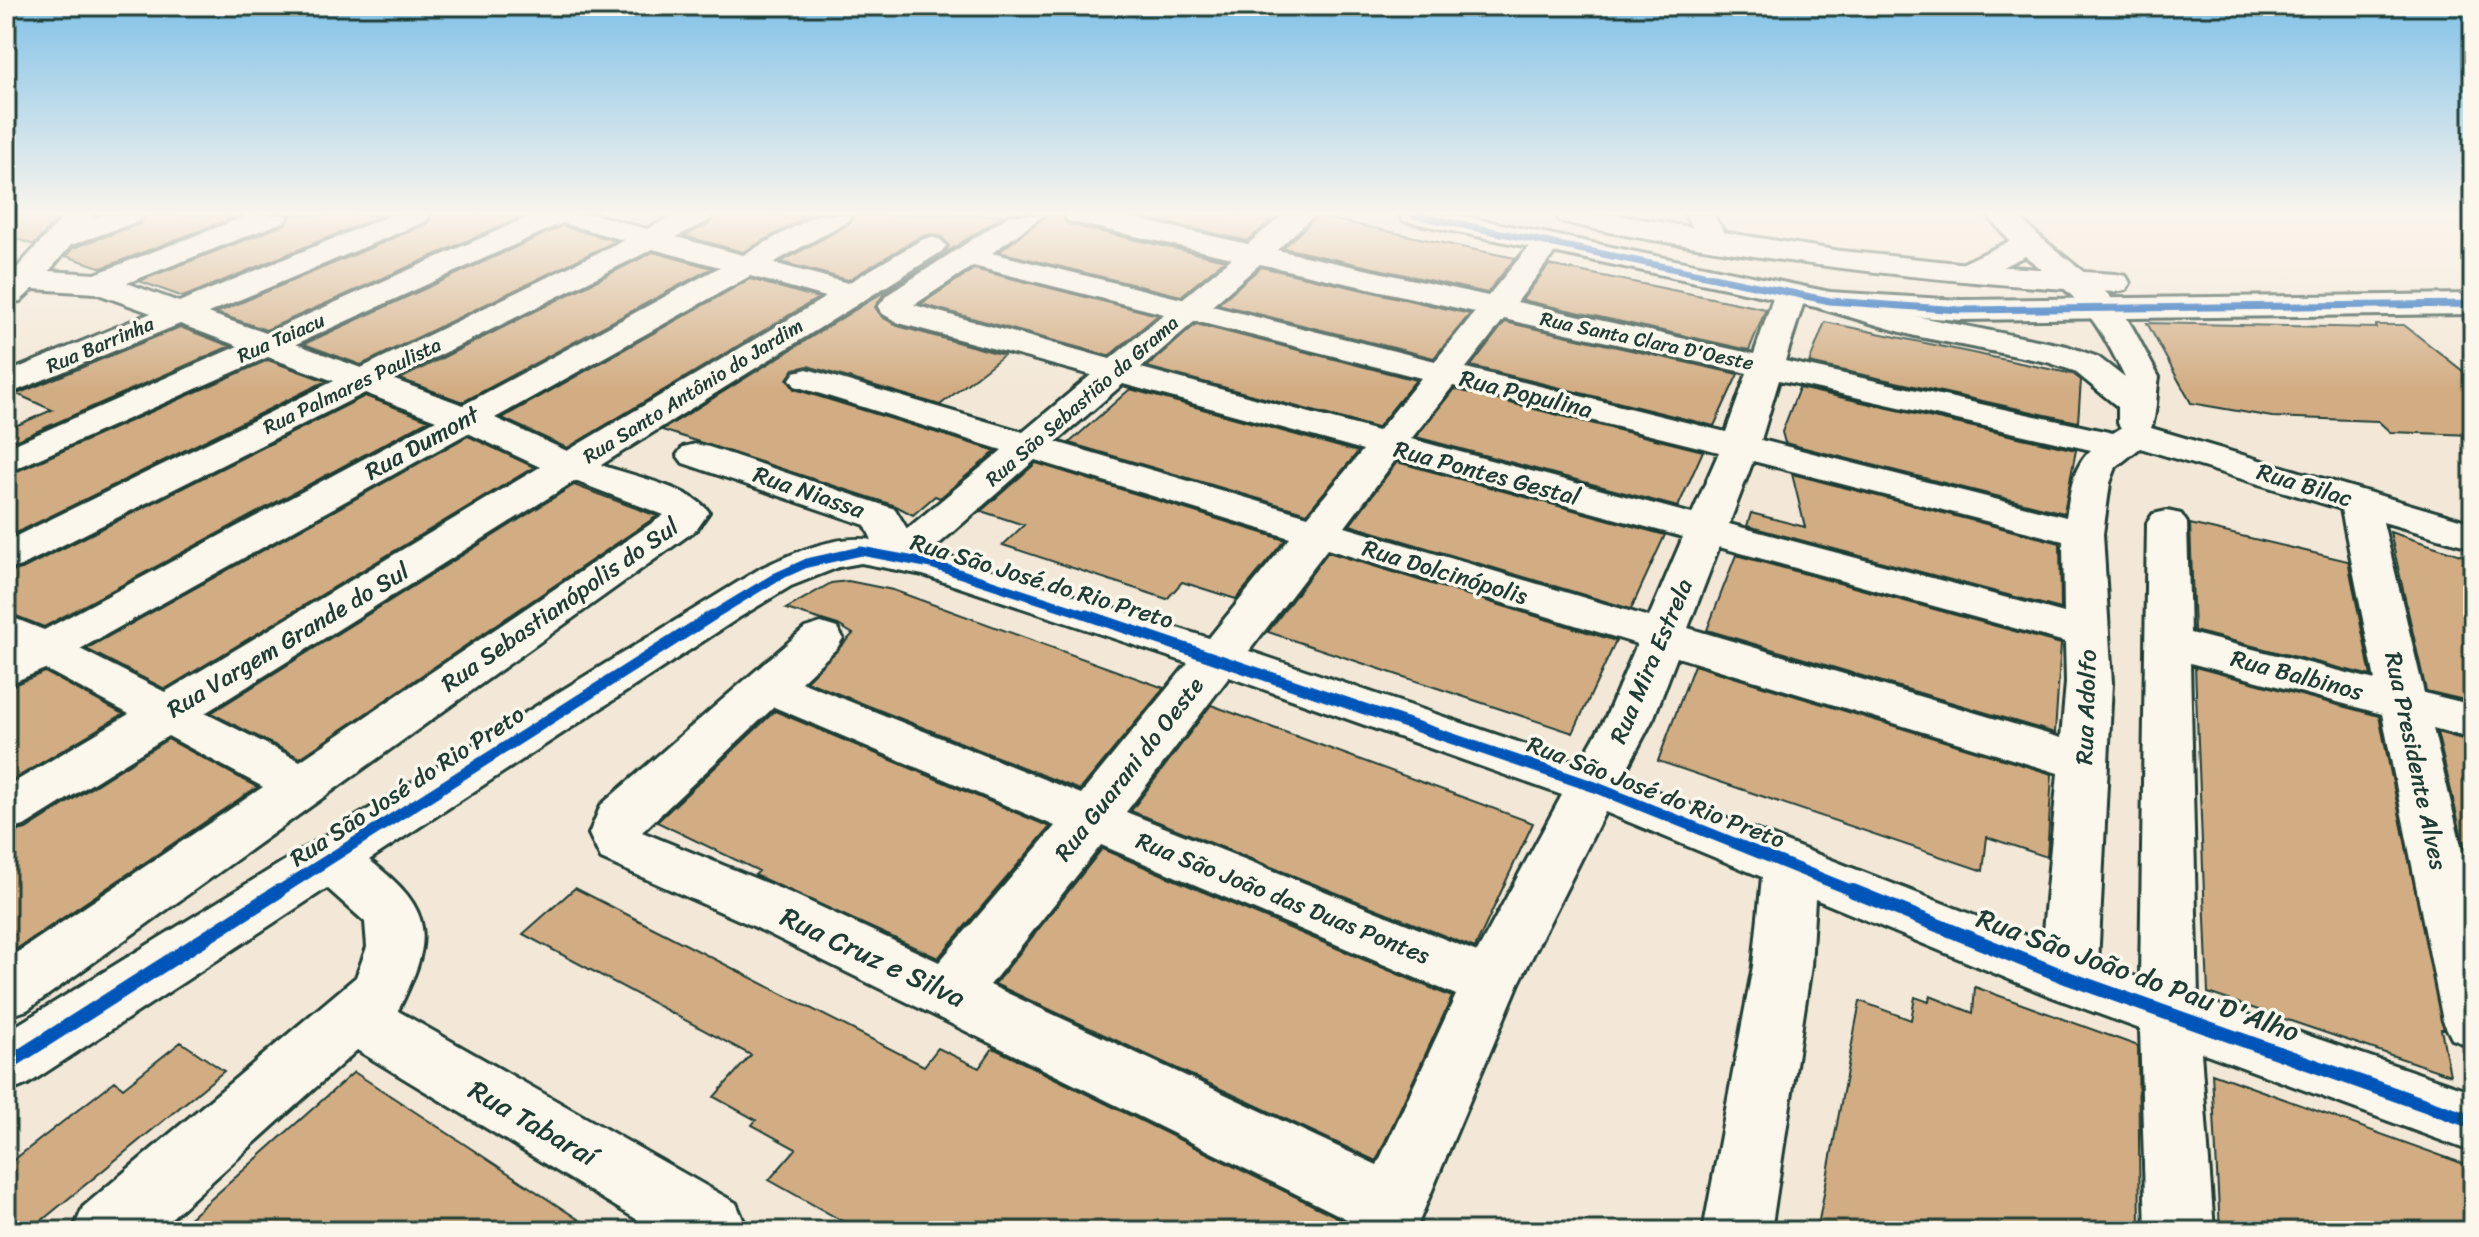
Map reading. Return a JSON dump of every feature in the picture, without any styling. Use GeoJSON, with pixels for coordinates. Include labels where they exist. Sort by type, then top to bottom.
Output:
{"type":"FeatureCollection","features":[{"type":"Feature","properties":{"kind":"street"},"geometry":{"type":"LineString","coordinates":[[16,288],[30,273]]}},
{"type":"Feature","properties":{"kind":"street"},"geometry":{"type":"LineString","coordinates":[[98,284],[127,273]]}},
{"type":"Feature","properties":{"kind":"street","name":"Rua Barrinha"},"geometry":{"type":"LineString","coordinates":[[6,385],[275,273]]}},
{"type":"Feature","properties":{"kind":"street","name":"Rua Taiacu"},"geometry":{"type":"LineString","coordinates":[[6,462],[428,273]]}},
{"type":"Feature","properties":{"kind":"street","name":"Rua Palmares Paulista"},"geometry":{"type":"LineString","coordinates":[[6,557],[580,273]]}},
{"type":"Feature","properties":{"kind":"street","name":"Rua Dumont"},"geometry":{"type":"LineString","coordinates":[[19,649],[468,419],[732,273]]}},
{"type":"Feature","properties":{"kind":"street"},"geometry":{"type":"LineString","coordinates":[[778,273],[851,294]]}},
{"type":"Feature","properties":{"kind":"street","name":"Rua Santo Antônio do Jardim"},"geometry":{"type":"LineString","coordinates":[[570,467],[886,273]]}},
{"type":"Feature","properties":{"kind":"street","name":"Rua Pontes Gestal"},"geometry":{"type":"LineString","coordinates":[[943,273],[894,307],[898,312],[1385,446],[2089,634]]}},
{"type":"Feature","properties":{"kind":"street","name":"Rua Populina"},"geometry":{"type":"LineString","coordinates":[[1036,273],[2083,534]]}},
{"type":"Feature","properties":{"kind":"street","name":"Rua São Sebastião da Grama"},"geometry":{"type":"LineString","coordinates":[[900,556],[1233,273]]}},
{"type":"Feature","properties":{"kind":"street","name":"Rua Santa Clara D'Oeste"},"geometry":{"type":"LineString","coordinates":[[1333,273],[1767,366],[2130,428]]}},
{"type":"Feature","properties":{"kind":"street","name":"Rua Guarani do Oeste"},"geometry":{"type":"LineString","coordinates":[[949,992],[1022,906],[1087,819],[1524,273]]}},
{"type":"Feature","properties":{"kind":"street"},"geometry":{"type":"LineString","coordinates":[[1718,273],[1810,298],[1960,310],[2473,304]]}},
{"type":"Feature","properties":{"kind":"street"},"geometry":{"type":"LineString","coordinates":[[1976,273],[2078,282],[2209,287],[2473,289]]}},
{"type":"Feature","properties":{"kind":"street"},"geometry":{"type":"LineString","coordinates":[[2066,273],[2105,310],[2142,377],[2130,428]]}},
{"type":"Feature","properties":{"kind":"street","name":"Rua Sebastianópolis do Sul"},"geometry":{"type":"LineString","coordinates":[[6,992],[689,515],[685,507],[570,467],[468,419],[98,284],[16,288]]}},
{"type":"Feature","properties":{"kind":"street","name":"Rua Bilac"},"geometry":{"type":"LineString","coordinates":[[1810,298],[1901,323],[2055,353],[2086,364],[2130,428],[2473,536]]}},
{"type":"Feature","properties":{"kind":"street","name":"Rua Mira Estrela"},"geometry":{"type":"LineString","coordinates":[[1387,1218],[1490,983],[1630,717],[1740,446],[1767,366],[1810,298]]}},
{"type":"Feature","properties":{"kind":"street"},"geometry":{"type":"LineString","coordinates":[[2055,353],[2105,310]]}},
{"type":"Feature","properties":{"kind":"street","name":"Rua Dolcinópolis"},"geometry":{"type":"LineString","coordinates":[[807,379],[1027,448],[2084,763]]}},
{"type":"Feature","properties":{"kind":"street","name":"Rua Adolfo"},"geometry":{"type":"LineString","coordinates":[[2068,978],[2084,763],[2089,634],[2083,534],[2091,483],[2099,463],[2130,428]]}},
{"type":"Feature","properties":{"kind":"street","name":"Rua Niassa"},"geometry":{"type":"LineString","coordinates":[[696,455],[881,517],[900,556]]}},
{"type":"Feature","properties":{"kind":"street","name":"Rua Vargem Grande do Sul"},"geometry":{"type":"LineString","coordinates":[[6,812],[570,467]]}},
{"type":"Feature","properties":{"kind":"street","name":"Rua Presidente Alves"},"geometry":{"type":"LineString","coordinates":[[2359,502],[2473,1021]]}},
{"type":"Feature","properties":{"kind":"street"},"geometry":{"type":"LineString","coordinates":[[2167,523],[2169,1015],[2180,1231]]}},
{"type":"Feature","properties":{"kind":"street","name":"Rua São José do Rio Preto"},"geometry":{"type":"LineString","coordinates":[[6,1065],[577,700],[776,577],[807,563],[861,551],[931,564],[1218,657],[1595,787],[1790,866],[1782,966],[1737,1231]]}},
{"type":"Feature","properties":{"kind":"street","name":"Rua Cruz e Silva"},"geometry":{"type":"LineString","coordinates":[[821,638],[619,819],[615,834],[620,845],[773,910],[949,992],[1387,1218]]}},
{"type":"Feature","properties":{"kind":"street","name":"Rua Balbinos"},"geometry":{"type":"LineString","coordinates":[[2167,642],[2473,722]]}},
{"type":"Feature","properties":{"kind":"street"},"geometry":{"type":"LineString","coordinates":[[19,649],[165,714],[302,785]]}},
{"type":"Feature","properties":{"kind":"street","name":"Rua São João das Duas Pontes"},"geometry":{"type":"LineString","coordinates":[[765,685],[1490,983]]}},
{"type":"Feature","properties":{"kind":"street"},"geometry":{"type":"LineString","coordinates":[[107,1231],[377,995],[393,963],[398,933],[386,903],[329,860]]}},
{"type":"Feature","properties":{"kind":"street","name":"Rua São João do Pau D'Alho"},"geometry":{"type":"LineString","coordinates":[[1790,866],[2068,978],[2473,1122]]}},
{"type":"Feature","properties":{"kind":"street","name":"Rua Tabaraí"},"geometry":{"type":"LineString","coordinates":[[355,1017],[713,1229]]}},
{"type":"Feature","properties":{"kind":"building"},"geometry":{"type":"Polygon","coordinates":[[[160,273],[242,273],[183,297],[139,281],[160,273]]]}},
{"type":"Feature","properties":{"kind":"building"},"geometry":{"type":"Polygon","coordinates":[[[311,273],[395,273],[266,330],[216,313],[311,273]]]}},
{"type":"Feature","properties":{"kind":"building"},"geometry":{"type":"Polygon","coordinates":[[[460,273],[551,273],[361,365],[304,344],[460,273]]]}},
{"type":"Feature","properties":{"kind":"building"},"geometry":{"type":"Polygon","coordinates":[[[612,273],[703,273],[463,402],[400,379],[612,273]]]}},
{"type":"Feature","properties":{"kind":"building"},"geometry":{"type":"Polygon","coordinates":[[[821,273],[860,273],[848,280],[821,273]]]}},
{"type":"Feature","properties":{"kind":"building"},"geometry":{"type":"Polygon","coordinates":[[[915,273],[885,292],[875,307],[882,317],[898,326],[1004,355],[940,405],[808,366],[794,369],[787,379],[794,389],[996,451],[940,498],[935,496],[913,515],[896,506],[662,430],[915,273]]]}},
{"type":"Feature","properties":{"kind":"building"},"geometry":{"type":"Polygon","coordinates":[[[968,273],[989,273],[1158,315],[1109,356],[921,304],[968,273]]]}},
{"type":"Feature","properties":{"kind":"building"},"geometry":{"type":"Polygon","coordinates":[[[1085,273],[1209,273],[1181,296],[1085,273]]]}},
{"type":"Feature","properties":{"kind":"building"},"geometry":{"type":"Polygon","coordinates":[[[1254,273],[1286,273],[1470,314],[1434,358],[1218,304],[1254,273]]]}},
{"type":"Feature","properties":{"kind":"building"},"geometry":{"type":"Polygon","coordinates":[[[1395,273],[1503,273],[1487,293],[1395,273]]]}},
{"type":"Feature","properties":{"kind":"building"},"geometry":{"type":"Polygon","coordinates":[[[1543,273],[1587,273],[1766,309],[1749,350],[1522,300],[1543,273]]]}},
{"type":"Feature","properties":{"kind":"building"},"geometry":{"type":"Polygon","coordinates":[[[750,279],[818,298],[567,448],[502,418],[750,279]]]}},
{"type":"Feature","properties":{"kind":"building"},"geometry":{"type":"Polygon","coordinates":[[[1505,322],[1738,374],[1714,426],[1471,366],[1505,322]]]}},
{"type":"Feature","properties":{"kind":"building"},"geometry":{"type":"Polygon","coordinates":[[[1825,322],[2073,374],[2081,380],[2078,422],[1809,363],[1825,322]]]}},
{"type":"Feature","properties":{"kind":"building"},"geometry":{"type":"Polygon","coordinates":[[[2147,323],[2376,328],[2376,325],[2404,325],[2473,379],[2473,435],[2390,432],[2378,421],[2272,417],[2191,403],[2147,323]]]}},
{"type":"Feature","properties":{"kind":"building"},"geometry":{"type":"Polygon","coordinates":[[[1196,324],[1416,380],[1377,428],[1147,367],[1196,324]]]}},
{"type":"Feature","properties":{"kind":"building"},"geometry":{"type":"Polygon","coordinates":[[[180,327],[230,346],[6,445],[6,430],[52,410],[17,394],[180,327]]]}},
{"type":"Feature","properties":{"kind":"building"},"geometry":{"type":"Polygon","coordinates":[[[268,360],[326,381],[6,538],[6,476],[268,360]]]}},
{"type":"Feature","properties":{"kind":"building"},"geometry":{"type":"Polygon","coordinates":[[[1799,388],[2076,450],[2064,513],[1785,443],[1782,432],[1799,388]]]}},
{"type":"Feature","properties":{"kind":"building"},"geometry":{"type":"Polygon","coordinates":[[[1130,389],[1358,452],[1307,513],[1069,443],[1130,389]]]}},
{"type":"Feature","properties":{"kind":"building"},"geometry":{"type":"Polygon","coordinates":[[[1454,389],[1703,451],[1678,507],[1416,437],[1454,389]]]}},
{"type":"Feature","properties":{"kind":"building"},"geometry":{"type":"Polygon","coordinates":[[[365,396],[429,420],[44,627],[6,612],[6,573],[22,569],[365,396]]]}},
{"type":"Feature","properties":{"kind":"building"},"geometry":{"type":"Polygon","coordinates":[[[468,436],[534,467],[165,689],[86,649],[468,436]]]}},
{"type":"Feature","properties":{"kind":"building"},"geometry":{"type":"Polygon","coordinates":[[[1397,462],[1665,535],[1631,609],[1350,525],[1397,462]]]}},
{"type":"Feature","properties":{"kind":"building"},"geometry":{"type":"Polygon","coordinates":[[[1036,463],[1285,540],[1236,599],[1182,582],[1167,599],[1003,545],[1024,525],[981,511],[1036,463]]]}},
{"type":"Feature","properties":{"kind":"building"},"geometry":{"type":"Polygon","coordinates":[[[1792,474],[2060,543],[2061,609],[1747,526],[1751,513],[1805,527],[1792,474]]]}},
{"type":"Feature","properties":{"kind":"building"},"geometry":{"type":"Polygon","coordinates":[[[574,485],[657,516],[300,758],[211,713],[574,485]]]}},
{"type":"Feature","properties":{"kind":"building"},"geometry":{"type":"Polygon","coordinates":[[[2190,524],[2348,561],[2371,676],[2194,631],[2190,524]]]}},
{"type":"Feature","properties":{"kind":"building"},"geometry":{"type":"Polygon","coordinates":[[[2390,532],[2473,559],[2473,702],[2426,691],[2390,532]]]}},
{"type":"Feature","properties":{"kind":"building"},"geometry":{"type":"Polygon","coordinates":[[[1328,552],[1616,641],[1573,733],[1268,632],[1328,552]]]}},
{"type":"Feature","properties":{"kind":"building"},"geometry":{"type":"Polygon","coordinates":[[[1736,555],[2061,644],[2055,733],[1707,630],[1736,555]]]}},
{"type":"Feature","properties":{"kind":"building"},"geometry":{"type":"Polygon","coordinates":[[[848,581],[893,590],[1164,688],[1080,790],[806,681],[853,634],[838,625],[786,609],[831,583],[848,581]]]}},
{"type":"Feature","properties":{"kind":"building"},"geometry":{"type":"Polygon","coordinates":[[[1694,665],[2052,774],[2047,857],[1987,837],[1983,871],[1658,761],[1694,665]]]}},
{"type":"Feature","properties":{"kind":"building"},"geometry":{"type":"Polygon","coordinates":[[[2195,667],[2379,716],[2444,1029],[2441,1029],[2450,1075],[2208,993],[2195,667]]]}},
{"type":"Feature","properties":{"kind":"building"},"geometry":{"type":"Polygon","coordinates":[[[45,672],[123,714],[6,784],[6,688],[45,672]]]}},
{"type":"Feature","properties":{"kind":"building"},"geometry":{"type":"Polygon","coordinates":[[[1211,705],[1533,823],[1475,948],[1131,811],[1211,705]]]}},
{"type":"Feature","properties":{"kind":"building"},"geometry":{"type":"Polygon","coordinates":[[[775,711],[1050,827],[938,958],[755,875],[759,871],[657,822],[775,711]]]}},
{"type":"Feature","properties":{"kind":"building"},"geometry":{"type":"Polygon","coordinates":[[[2437,732],[2473,742],[2473,883],[2437,732]]]}},
{"type":"Feature","properties":{"kind":"building"},"geometry":{"type":"Polygon","coordinates":[[[168,739],[257,787],[6,956],[6,834],[26,829],[168,739]]]}},
{"type":"Feature","properties":{"kind":"building"},"geometry":{"type":"Polygon","coordinates":[[[1102,849],[1452,997],[1376,1161],[995,984],[1102,849]]]}},
{"type":"Feature","properties":{"kind":"building"},"geometry":{"type":"Polygon","coordinates":[[[575,888],[924,1066],[938,1048],[979,1068],[993,1048],[1347,1222],[1344,1231],[860,1231],[769,1180],[796,1149],[752,1125],[756,1120],[714,1097],[751,1055],[523,934],[575,888]]]}},
{"type":"Feature","properties":{"kind":"building"},"geometry":{"type":"Polygon","coordinates":[[[1975,987],[2138,1046],[2140,1231],[1817,1231],[1860,1001],[1911,1020],[1915,997],[1929,1002],[1930,996],[1973,1013],[1975,987]]]}},
{"type":"Feature","properties":{"kind":"building"},"geometry":{"type":"Polygon","coordinates":[[[181,1042],[224,1071],[29,1231],[6,1231],[6,1166],[115,1081],[123,1088],[181,1042]]]}},
{"type":"Feature","properties":{"kind":"building"},"geometry":{"type":"Polygon","coordinates":[[[354,1072],[452,1136],[596,1231],[175,1231],[354,1072]]]}},
{"type":"Feature","properties":{"kind":"building"},"geometry":{"type":"Polygon","coordinates":[[[2212,1073],[2467,1165],[2473,1198],[2473,1231],[2220,1231],[2212,1073]]]}},
{"type":"Feature","properties":{"kind":"cycle path"},"geometry":{"type":"LineString","coordinates":[[1693,273],[1830,301],[1960,310],[2473,304]]}},
{"type":"Feature","properties":{"kind":"cycle path"},"geometry":{"type":"LineString","coordinates":[[6,1065],[725,607],[807,563],[861,551],[931,564],[1218,657],[1595,787],[2068,978],[2473,1122]]}}]}
